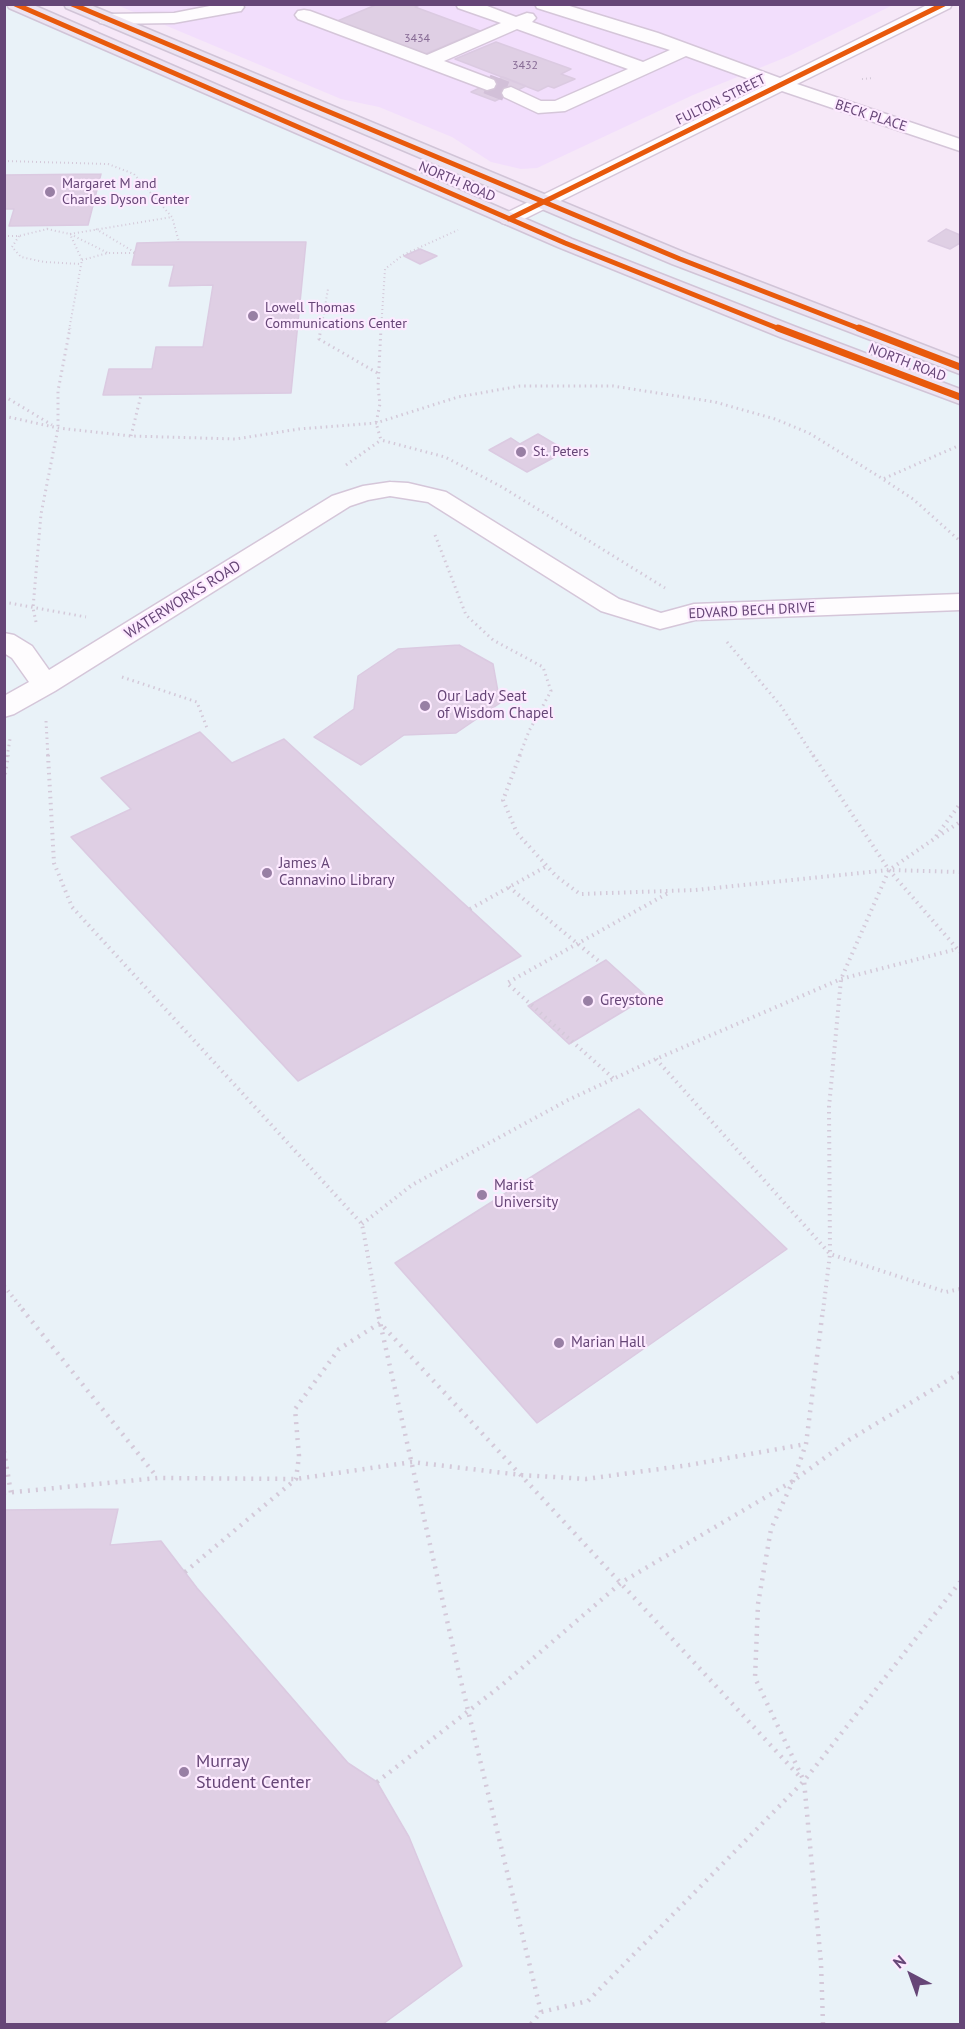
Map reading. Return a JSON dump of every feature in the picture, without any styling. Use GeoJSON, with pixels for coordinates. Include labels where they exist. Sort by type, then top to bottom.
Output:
{"type":"FeatureCollection","features":[{"type":"Feature","properties":{"kind":"highway","name":"NORTH ROAD"},"geometry":{"type":"LineString","coordinates":[[15,4],[509,219],[672,286],[960,398]]}},
{"type":"Feature","properties":{"kind":"highway","name":"NORTH ROAD"},"geometry":{"type":"LineString","coordinates":[[72,4],[543,203],[733,280],[960,367]]}},
{"type":"Feature","properties":{"kind":"street"},"geometry":{"type":"LineString","coordinates":[[331,4],[304,15],[460,74],[463,89],[469,95],[496,96],[549,108],[558,107],[686,49]]}},
{"type":"Feature","properties":{"kind":"street"},"geometry":{"type":"LineString","coordinates":[[464,4],[643,68]]}},
{"type":"Feature","properties":{"kind":"street","name":"FULTON STREET"},"geometry":{"type":"LineString","coordinates":[[509,219],[944,4]]}},
{"type":"Feature","properties":{"kind":"street"},"geometry":{"type":"LineString","coordinates":[[106,19],[174,18],[237,6]]}},
{"type":"Feature","properties":{"kind":"street"},"geometry":{"type":"LineString","coordinates":[[194,56],[191,38],[195,28],[237,6]]}},
{"type":"Feature","properties":{"kind":"street"},"geometry":{"type":"LineString","coordinates":[[427,62],[516,23],[548,6]]}},
{"type":"Feature","properties":{"kind":"street","name":"BECK PLACE"},"geometry":{"type":"LineString","coordinates":[[548,6],[686,49],[782,86],[960,145]]}},
{"type":"Feature","properties":{"kind":"street","name":"EDVARD BECH DRIVE"},"geometry":{"type":"LineString","coordinates":[[363,493],[390,489],[408,490],[437,497],[610,605],[660,621],[694,612],[960,602]]}},
{"type":"Feature","properties":{"kind":"street","name":"WATERWORKS ROAD"},"geometry":{"type":"LineString","coordinates":[[4,708],[78,665],[341,501],[363,493]]}},
{"type":"Feature","properties":{"kind":"street"},"geometry":{"type":"LineString","coordinates":[[4,641],[22,652],[45,685]]}},
{"type":"Feature","properties":{"kind":"path"},"geometry":{"type":"LineString","coordinates":[[4,161],[89,163],[115,166],[134,174],[172,217],[179,242]]}},
{"type":"Feature","properties":{"kind":"path"},"geometry":{"type":"LineString","coordinates":[[70,234],[172,217]]}},
{"type":"Feature","properties":{"kind":"path"},"geometry":{"type":"LineString","coordinates":[[362,1224],[412,1185],[613,1078],[841,979],[959,950],[890,870],[781,706],[717,630],[666,588],[502,487],[445,457],[381,440],[376,423],[380,404],[379,374],[385,269],[403,255],[468,225]]}},
{"type":"Feature","properties":{"kind":"path"},"geometry":{"type":"LineString","coordinates":[[4,236],[18,236],[49,227],[70,234],[108,254]]}},
{"type":"Feature","properties":{"kind":"path"},"geometry":{"type":"LineString","coordinates":[[18,236],[12,247],[21,257],[44,262],[82,262],[108,254],[136,253],[95,229]]}},
{"type":"Feature","properties":{"kind":"path"},"geometry":{"type":"LineString","coordinates":[[70,234],[82,262],[58,391],[58,428],[41,514],[33,608],[43,653],[46,753],[54,863],[72,908],[362,1224],[380,1323],[468,1712],[541,2012]]}},
{"type":"Feature","properties":{"kind":"path"},"geometry":{"type":"LineString","coordinates":[[328,288],[319,339],[379,374]]}},
{"type":"Feature","properties":{"kind":"path"},"geometry":{"type":"LineString","coordinates":[[4,416],[58,428],[131,436],[236,439],[299,429],[376,423],[458,397],[520,386],[613,386],[715,402],[775,419],[809,433],[913,499],[960,541]]}},
{"type":"Feature","properties":{"kind":"path"},"geometry":{"type":"LineString","coordinates":[[131,436],[141,395]]}},
{"type":"Feature","properties":{"kind":"path"},"geometry":{"type":"LineString","coordinates":[[4,396],[58,428]]}},
{"type":"Feature","properties":{"kind":"path"},"geometry":{"type":"LineString","coordinates":[[883,479],[960,445]]}},
{"type":"Feature","properties":{"kind":"path"},"geometry":{"type":"LineString","coordinates":[[445,457],[408,490],[424,508],[466,615],[493,640],[543,667],[551,691],[529,731],[503,800],[517,833],[547,866],[580,894],[673,891],[890,870],[960,872]]}},
{"type":"Feature","properties":{"kind":"path"},"geometry":{"type":"LineString","coordinates":[[4,602],[33,608]]}},
{"type":"Feature","properties":{"kind":"path"},"geometry":{"type":"LineString","coordinates":[[78,665],[197,702],[207,728]]}},
{"type":"Feature","properties":{"kind":"path"},"geometry":{"type":"LineString","coordinates":[[824,2025],[821,1963],[804,1781],[755,1678],[758,1604],[771,1529],[793,1481],[806,1444],[830,1254],[829,1107],[841,979],[890,870],[934,839],[960,804]]}},
{"type":"Feature","properties":{"kind":"path"},"geometry":{"type":"LineString","coordinates":[[890,870],[960,822]]}},
{"type":"Feature","properties":{"kind":"path"},"geometry":{"type":"LineString","coordinates":[[470,909],[547,866]]}},
{"type":"Feature","properties":{"kind":"path"},"geometry":{"type":"LineString","coordinates":[[509,887],[602,963]]}},
{"type":"Feature","properties":{"kind":"path"},"geometry":{"type":"LineString","coordinates":[[613,1078],[507,983],[673,891]]}},
{"type":"Feature","properties":{"kind":"path"},"geometry":{"type":"LineString","coordinates":[[656,1059],[830,1254],[946,1292],[960,1289]]}},
{"type":"Feature","properties":{"kind":"path"},"geometry":{"type":"LineString","coordinates":[[4,1286],[158,1478]]}},
{"type":"Feature","properties":{"kind":"path"},"geometry":{"type":"LineString","coordinates":[[380,1323],[804,1781]]}},
{"type":"Feature","properties":{"kind":"path"},"geometry":{"type":"LineString","coordinates":[[185,1572],[296,1479],[299,1456],[295,1408],[339,1349],[380,1323]]}},
{"type":"Feature","properties":{"kind":"path"},"geometry":{"type":"LineString","coordinates":[[377,1782],[468,1712],[622,1582],[793,1481],[849,1440],[960,1372]]}},
{"type":"Feature","properties":{"kind":"path"},"geometry":{"type":"LineString","coordinates":[[4,1493],[158,1478],[296,1479],[412,1462],[521,1475],[586,1479],[689,1465],[806,1444]]}},
{"type":"Feature","properties":{"kind":"path"},"geometry":{"type":"LineString","coordinates":[[4,1451],[11,1493]]}},
{"type":"Feature","properties":{"kind":"path"},"geometry":{"type":"LineString","coordinates":[[531,2025],[541,2012],[588,2001],[804,1781],[960,1582]]}},
{"type":"Feature","properties":{"kind":"shaded area","name":"Marist University"},"geometry":{"type":"Polygon","coordinates":[[[14,4],[516,221],[549,204],[960,366],[960,2024],[5,2024],[4,5],[14,4]]]}},
{"type":"Feature","properties":{"kind":"shaded area"},"geometry":{"type":"Polygon","coordinates":[[[117,5],[893,5],[789,56],[693,95],[537,168],[521,169],[491,162],[452,137],[379,107],[341,99],[117,5]]]}},
{"type":"Feature","properties":{"kind":"building"},"geometry":{"type":"Polygon","coordinates":[[[378,4],[422,4],[415,7],[480,31],[423,55],[335,22],[378,4]]]}},
{"type":"Feature","properties":{"kind":"building"},"geometry":{"type":"Polygon","coordinates":[[[496,42],[571,69],[561,74],[575,79],[554,88],[548,86],[538,91],[455,59],[496,42]]]}},
{"type":"Feature","properties":{"kind":"building"},"geometry":{"type":"Polygon","coordinates":[[[503,77],[526,86],[495,101],[471,92],[503,77]]]}},
{"type":"Feature","properties":{"kind":"building","name":"Margaret M and Charles Dyson Center"},"geometry":{"type":"Polygon","coordinates":[[[101,174],[88,225],[9,226],[14,209],[4,209],[4,175],[101,174]]]}},
{"type":"Feature","properties":{"kind":"building"},"geometry":{"type":"Polygon","coordinates":[[[946,229],[960,235],[960,243],[950,249],[928,241],[946,229]]]}},
{"type":"Feature","properties":{"kind":"building","name":"Lowell Thomas Communications Center"},"geometry":{"type":"Polygon","coordinates":[[[306,242],[291,393],[103,395],[109,369],[152,369],[156,347],[203,347],[213,285],[169,286],[174,265],[132,265],[137,243],[306,242]]]}},
{"type":"Feature","properties":{"kind":"building"},"geometry":{"type":"Polygon","coordinates":[[[420,249],[437,256],[420,264],[404,256],[420,249]]]}},
{"type":"Feature","properties":{"kind":"building","name":"St. Peters"},"geometry":{"type":"Polygon","coordinates":[[[538,434],[560,447],[546,453],[553,458],[527,472],[489,450],[511,438],[520,444],[538,434]]]}},
{"type":"Feature","properties":{"kind":"building","name":"Our Lady Seat of Wisdom Chapel"},"geometry":{"type":"Polygon","coordinates":[[[459,645],[493,664],[500,703],[456,733],[404,735],[361,765],[314,737],[354,709],[358,676],[398,649],[459,645]]]}},
{"type":"Feature","properties":{"kind":"building","name":"James A Cannavino Library"},"geometry":{"type":"Polygon","coordinates":[[[200,732],[232,763],[284,739],[521,956],[298,1081],[71,837],[131,809],[101,778],[200,732]]]}},
{"type":"Feature","properties":{"kind":"building","name":"Greystone"},"geometry":{"type":"Polygon","coordinates":[[[606,960],[647,997],[569,1044],[528,1006],[606,960]]]}},
{"type":"Feature","properties":{"kind":"building","name":"Marian Hall"},"geometry":{"type":"Polygon","coordinates":[[[639,1109],[787,1249],[537,1423],[395,1263],[639,1109]]]}},
{"type":"Feature","properties":{"kind":"building","name":"Murray Student Center"},"geometry":{"type":"Polygon","coordinates":[[[118,1509],[110,1545],[161,1541],[197,1588],[348,1763],[377,1782],[409,1837],[462,1966],[383,2024],[4,2024],[4,1510],[118,1509]]]}},
{"type":"Feature","properties":{"kind":"tunnel"},"geometry":{"type":"LineString","coordinates":[[487,84],[511,93]]}},
{"type":"Feature","properties":{"kind":"cycle path"},"geometry":{"type":"LineString","coordinates":[[15,4],[565,243],[788,332],[960,397]]}},
{"type":"Feature","properties":{"kind":"cycle path"},"geometry":{"type":"LineString","coordinates":[[72,4],[680,259],[960,367]]}},
{"type":"Feature","properties":{"kind":"cycle path"},"geometry":{"type":"LineString","coordinates":[[509,219],[944,4]]}},
{"type":"Feature","properties":{"kind":"place","name":"Margaret M and Charles Dyson Center"},"geometry":{"type":"Point","coordinates":[50,192]}},
{"type":"Feature","properties":{"kind":"place","name":"Lowell Thomas Communications Center"},"geometry":{"type":"Point","coordinates":[253,316]}},
{"type":"Feature","properties":{"kind":"place","name":"St. Peters"},"geometry":{"type":"Point","coordinates":[521,452]}},
{"type":"Feature","properties":{"kind":"place","name":"Our Lady Seat of Wisdom Chapel"},"geometry":{"type":"Point","coordinates":[425,706]}},
{"type":"Feature","properties":{"kind":"place","name":"James A Cannavino Library"},"geometry":{"type":"Point","coordinates":[267,873]}},
{"type":"Feature","properties":{"kind":"place","name":"Greystone"},"geometry":{"type":"Point","coordinates":[588,1001]}},
{"type":"Feature","properties":{"kind":"place","name":"Marist University"},"geometry":{"type":"Point","coordinates":[482,1195]}},
{"type":"Feature","properties":{"kind":"place","name":"Marian Hall"},"geometry":{"type":"Point","coordinates":[559,1343]}},
{"type":"Feature","properties":{"kind":"place","name":"Murray Student Center"},"geometry":{"type":"Point","coordinates":[184,1772]}}]}
